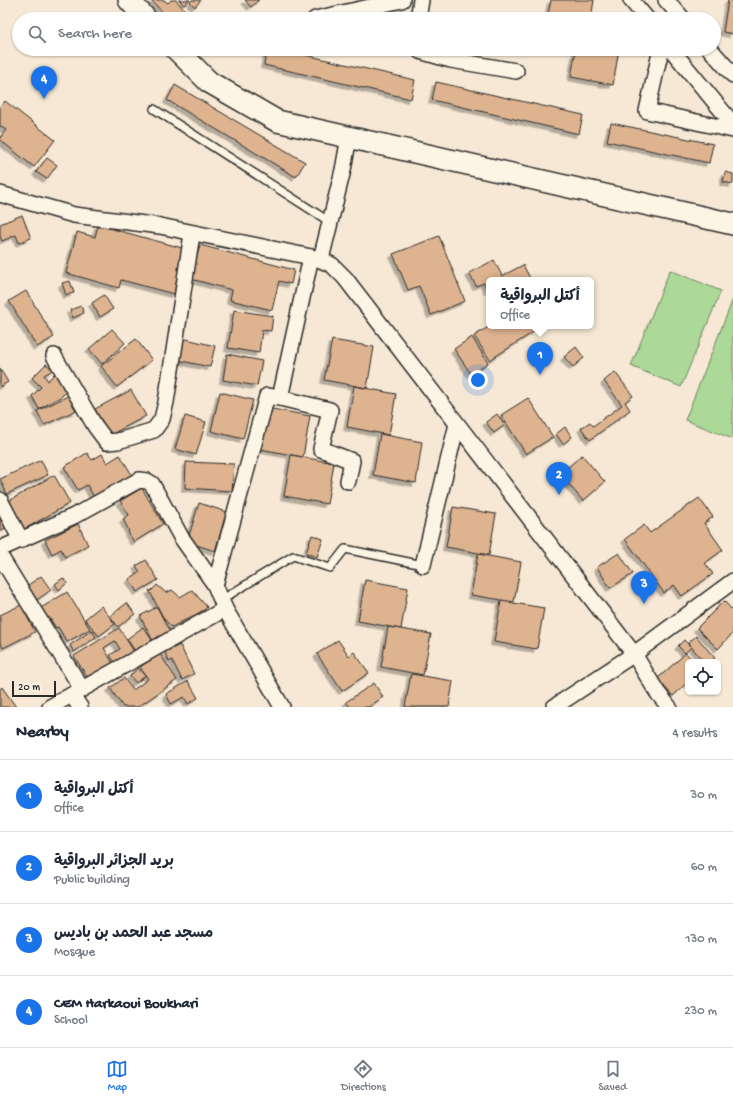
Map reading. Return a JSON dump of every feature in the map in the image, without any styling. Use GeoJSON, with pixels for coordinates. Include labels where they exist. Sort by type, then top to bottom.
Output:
{"type":"FeatureCollection","features":[{"type":"Feature","properties":{"kind":"main road"},"geometry":{"type":"LineString","coordinates":[[129,0],[140,12]]}},
{"type":"Feature","properties":{"kind":"main road"},"geometry":{"type":"LineString","coordinates":[[183,56],[209,82],[277,121],[733,224]]}},
{"type":"Feature","properties":{"kind":"street"},"geometry":{"type":"LineString","coordinates":[[328,12],[338,7],[402,0]]}},
{"type":"Feature","properties":{"kind":"street"},"geometry":{"type":"LineString","coordinates":[[419,12],[421,0]]}},
{"type":"Feature","properties":{"kind":"street"},"geometry":{"type":"LineString","coordinates":[[631,0],[640,12]]}},
{"type":"Feature","properties":{"kind":"street"},"geometry":{"type":"LineString","coordinates":[[666,0],[677,12]]}},
{"type":"Feature","properties":{"kind":"street"},"geometry":{"type":"LineString","coordinates":[[437,56],[451,60],[516,71]]}},
{"type":"Feature","properties":{"kind":"street"},"geometry":{"type":"LineString","coordinates":[[659,56],[647,111],[733,130]]}},
{"type":"Feature","properties":{"kind":"street"},"geometry":{"type":"LineString","coordinates":[[677,56],[733,124]]}},
{"type":"Feature","properties":{"kind":"street"},"geometry":{"type":"LineString","coordinates":[[716,56],[733,75]]}},
{"type":"Feature","properties":{"kind":"street"},"geometry":{"type":"LineString","coordinates":[[280,398],[316,258],[330,222],[343,170],[349,137]]}},
{"type":"Feature","properties":{"kind":"street"},"geometry":{"type":"LineString","coordinates":[[0,194],[74,215],[160,226],[192,234],[316,258],[332,265],[345,278],[634,654],[657,692],[669,707]]}},
{"type":"Feature","properties":{"kind":"street"},"geometry":{"type":"LineString","coordinates":[[54,356],[96,426],[108,442],[118,441],[154,430],[162,419],[166,402],[192,234]]}},
{"type":"Feature","properties":{"kind":"street"},"geometry":{"type":"LineString","coordinates":[[215,586],[266,396],[330,410],[321,449],[352,461],[348,481]]}},
{"type":"Feature","properties":{"kind":"street"},"geometry":{"type":"LineString","coordinates":[[423,565],[457,424]]}},
{"type":"Feature","properties":{"kind":"street"},"geometry":{"type":"LineString","coordinates":[[0,549],[74,516],[139,480],[147,481],[152,484],[181,537],[215,586],[223,604],[282,707]]}},
{"type":"Feature","properties":{"kind":"street"},"geometry":{"type":"LineString","coordinates":[[0,500],[21,540]]}},
{"type":"Feature","properties":{"kind":"street"},"geometry":{"type":"LineString","coordinates":[[0,556],[78,697]]}},
{"type":"Feature","properties":{"kind":"street"},"geometry":{"type":"LineString","coordinates":[[554,707],[573,702],[634,654],[733,581]]}},
{"type":"Feature","properties":{"kind":"street"},"geometry":{"type":"LineString","coordinates":[[50,707],[78,697],[223,604]]}},
{"type":"Feature","properties":{"kind":"lane"},"geometry":{"type":"LineString","coordinates":[[154,108],[330,222]]}},
{"type":"Feature","properties":{"kind":"lane"},"geometry":{"type":"LineString","coordinates":[[223,604],[293,556],[330,568],[344,549],[423,565]]}},
{"type":"Feature","properties":{"kind":"green space"},"geometry":{"type":"Polygon","coordinates":[[[670,270],[721,291],[681,387],[631,366],[670,270]]]}},
{"type":"Feature","properties":{"kind":"green space"},"geometry":{"type":"Polygon","coordinates":[[[733,299],[733,439],[685,420],[733,299]]]}},
{"type":"Feature","properties":{"kind":"building"},"geometry":{"type":"Polygon","coordinates":[[[151,0],[164,0],[168,3],[171,0],[176,0],[186,12],[162,12],[151,0]]]}},
{"type":"Feature","properties":{"kind":"building"},"geometry":{"type":"Polygon","coordinates":[[[179,0],[190,0],[184,5],[179,0]]]}},
{"type":"Feature","properties":{"kind":"building"},"geometry":{"type":"Polygon","coordinates":[[[192,0],[201,0],[195,7],[190,2],[192,0]]]}},
{"type":"Feature","properties":{"kind":"building"},"geometry":{"type":"Polygon","coordinates":[[[245,0],[259,0],[251,7],[245,0]]]}},
{"type":"Feature","properties":{"kind":"building"},"geometry":{"type":"Polygon","coordinates":[[[551,0],[594,0],[592,12],[548,12],[551,0]]]}},
{"type":"Feature","properties":{"kind":"building"},"geometry":{"type":"Polygon","coordinates":[[[728,0],[733,0],[733,34],[723,32],[728,0]]]}},
{"type":"Feature","properties":{"kind":"building"},"geometry":{"type":"Polygon","coordinates":[[[266,56],[310,56],[415,80],[411,99],[264,65],[266,56]]]}},
{"type":"Feature","properties":{"kind":"building"},"geometry":{"type":"Polygon","coordinates":[[[575,56],[618,56],[613,85],[571,77],[575,56]]]}},
{"type":"Feature","properties":{"kind":"building"},"geometry":{"type":"Polygon","coordinates":[[[436,82],[583,115],[579,134],[432,100],[436,82]]]}},
{"type":"Feature","properties":{"kind":"building"},"geometry":{"type":"Polygon","coordinates":[[[175,85],[305,162],[296,177],[167,100],[175,85]]]}},
{"type":"Feature","properties":{"kind":"building"},"geometry":{"type":"Polygon","coordinates":[[[5,101],[55,140],[34,167],[0,140],[6,130],[0,126],[0,107],[5,101]]]}},
{"type":"Feature","properties":{"kind":"building"},"geometry":{"type":"Polygon","coordinates":[[[611,123],[713,144],[709,163],[607,141],[611,123]]]}},
{"type":"Feature","properties":{"kind":"building"},"geometry":{"type":"Polygon","coordinates":[[[47,158],[57,165],[47,179],[36,172],[47,158]]]}},
{"type":"Feature","properties":{"kind":"building"},"geometry":{"type":"Polygon","coordinates":[[[725,172],[733,174],[733,184],[723,182],[725,172]]]}},
{"type":"Feature","properties":{"kind":"building"},"geometry":{"type":"Polygon","coordinates":[[[22,215],[31,238],[19,243],[16,235],[2,241],[0,236],[0,224],[22,215]]]}},
{"type":"Feature","properties":{"kind":"building"},"geometry":{"type":"Polygon","coordinates":[[[98,225],[186,249],[174,294],[121,280],[119,288],[66,273],[77,232],[95,237],[98,225]]]}},
{"type":"Feature","properties":{"kind":"building"},"geometry":{"type":"Polygon","coordinates":[[[439,236],[465,301],[431,315],[419,286],[408,290],[393,254],[439,236]]]}},
{"type":"Feature","properties":{"kind":"building"},"geometry":{"type":"Polygon","coordinates":[[[200,245],[294,270],[291,284],[279,281],[272,310],[230,300],[232,290],[191,279],[200,245]]]}},
{"type":"Feature","properties":{"kind":"building"},"geometry":{"type":"Polygon","coordinates":[[[494,260],[502,276],[523,265],[529,277],[486,277],[486,286],[484,283],[476,286],[469,273],[494,260]]]}},
{"type":"Feature","properties":{"kind":"building"},"geometry":{"type":"Polygon","coordinates":[[[70,281],[74,293],[66,295],[62,283],[70,281]]]}},
{"type":"Feature","properties":{"kind":"building"},"geometry":{"type":"Polygon","coordinates":[[[26,291],[54,337],[37,347],[9,301],[26,291]]]}},
{"type":"Feature","properties":{"kind":"building"},"geometry":{"type":"Polygon","coordinates":[[[104,295],[113,309],[100,317],[92,303],[104,295]]]}},
{"type":"Feature","properties":{"kind":"building"},"geometry":{"type":"Polygon","coordinates":[[[81,306],[84,313],[73,318],[70,310],[81,306]]]}},
{"type":"Feature","properties":{"kind":"building"},"geometry":{"type":"Polygon","coordinates":[[[234,310],[273,316],[271,331],[262,330],[259,353],[228,348],[234,310]]]}},
{"type":"Feature","properties":{"kind":"building"},"geometry":{"type":"Polygon","coordinates":[[[486,328],[534,329],[535,331],[490,360],[474,336],[486,328]]]}},
{"type":"Feature","properties":{"kind":"building"},"geometry":{"type":"Polygon","coordinates":[[[112,329],[125,343],[102,364],[89,349],[112,329]]]}},
{"type":"Feature","properties":{"kind":"building"},"geometry":{"type":"Polygon","coordinates":[[[472,337],[488,363],[471,374],[454,349],[472,337]]]}},
{"type":"Feature","properties":{"kind":"building"},"geometry":{"type":"Polygon","coordinates":[[[182,338],[215,346],[210,367],[177,360],[182,338]]]}},
{"type":"Feature","properties":{"kind":"building"},"geometry":{"type":"Polygon","coordinates":[[[136,339],[152,360],[117,387],[101,366],[136,339]]]}},
{"type":"Feature","properties":{"kind":"building"},"geometry":{"type":"Polygon","coordinates":[[[332,340],[374,347],[367,388],[324,380],[332,340]]]}},
{"type":"Feature","properties":{"kind":"building"},"geometry":{"type":"Polygon","coordinates":[[[576,347],[584,358],[573,367],[564,357],[576,347]]]}},
{"type":"Feature","properties":{"kind":"building"},"geometry":{"type":"Polygon","coordinates":[[[227,354],[262,361],[257,386],[223,380],[227,354]]]}},
{"type":"Feature","properties":{"kind":"building"},"geometry":{"type":"Polygon","coordinates":[[[46,364],[53,370],[44,375],[48,381],[54,374],[59,379],[66,392],[62,396],[39,409],[32,396],[41,387],[32,378],[46,364]]]}},
{"type":"Feature","properties":{"kind":"building"},"geometry":{"type":"Polygon","coordinates":[[[0,369],[8,382],[0,387],[0,369]]]}},
{"type":"Feature","properties":{"kind":"building"},"geometry":{"type":"Polygon","coordinates":[[[615,372],[633,396],[625,402],[630,410],[590,440],[581,428],[590,422],[593,426],[622,405],[604,381],[615,372]]]}},
{"type":"Feature","properties":{"kind":"building"},"geometry":{"type":"Polygon","coordinates":[[[354,386],[396,394],[389,435],[347,427],[354,386]]]}},
{"type":"Feature","properties":{"kind":"building"},"geometry":{"type":"Polygon","coordinates":[[[131,390],[146,416],[110,435],[95,409],[131,390]]]}},
{"type":"Feature","properties":{"kind":"building"},"geometry":{"type":"Polygon","coordinates":[[[220,392],[253,400],[243,439],[211,431],[220,392]]]}},
{"type":"Feature","properties":{"kind":"building"},"geometry":{"type":"Polygon","coordinates":[[[70,395],[77,410],[44,425],[37,411],[70,395]]]}},
{"type":"Feature","properties":{"kind":"building"},"geometry":{"type":"Polygon","coordinates":[[[528,398],[553,437],[526,454],[501,415],[528,398]]]}},
{"type":"Feature","properties":{"kind":"building"},"geometry":{"type":"Polygon","coordinates":[[[267,408],[310,416],[303,457],[260,449],[267,408]]]}},
{"type":"Feature","properties":{"kind":"building"},"geometry":{"type":"Polygon","coordinates":[[[497,414],[505,425],[494,433],[486,422],[497,414]]]}},
{"type":"Feature","properties":{"kind":"building"},"geometry":{"type":"Polygon","coordinates":[[[185,416],[206,422],[196,455],[175,449],[185,416]]]}},
{"type":"Feature","properties":{"kind":"building"},"geometry":{"type":"Polygon","coordinates":[[[565,427],[572,437],[563,444],[556,434],[565,427]]]}},
{"type":"Feature","properties":{"kind":"building"},"geometry":{"type":"Polygon","coordinates":[[[380,434],[422,442],[416,483],[373,475],[380,434]]]}},
{"type":"Feature","properties":{"kind":"building"},"geometry":{"type":"Polygon","coordinates":[[[87,453],[92,460],[102,454],[107,463],[120,455],[132,475],[94,497],[87,485],[78,490],[64,467],[87,453]]]}},
{"type":"Feature","properties":{"kind":"building"},"geometry":{"type":"Polygon","coordinates":[[[291,455],[334,463],[327,504],[284,496],[291,455]]]}},
{"type":"Feature","properties":{"kind":"building"},"geometry":{"type":"Polygon","coordinates":[[[582,455],[605,482],[583,501],[560,474],[582,455]]]}},
{"type":"Feature","properties":{"kind":"building"},"geometry":{"type":"Polygon","coordinates":[[[41,460],[48,475],[7,494],[0,479],[41,460]]]}},
{"type":"Feature","properties":{"kind":"building"},"geometry":{"type":"Polygon","coordinates":[[[186,462],[234,464],[232,491],[185,488],[186,462]]]}},
{"type":"Feature","properties":{"kind":"building"},"geometry":{"type":"Polygon","coordinates":[[[54,475],[70,503],[23,530],[7,502],[54,475]]]}},
{"type":"Feature","properties":{"kind":"building"},"geometry":{"type":"Polygon","coordinates":[[[142,488],[163,524],[134,542],[123,519],[129,515],[120,501],[142,488]]]}},
{"type":"Feature","properties":{"kind":"building"},"geometry":{"type":"Polygon","coordinates":[[[699,498],[713,517],[704,523],[723,550],[705,563],[713,574],[682,596],[674,585],[664,593],[625,539],[644,525],[650,533],[699,498]]]}},
{"type":"Feature","properties":{"kind":"building"},"geometry":{"type":"Polygon","coordinates":[[[199,503],[227,512],[215,551],[187,542],[199,503]]]}},
{"type":"Feature","properties":{"kind":"building"},"geometry":{"type":"Polygon","coordinates":[[[453,507],[496,514],[489,555],[446,547],[453,507]]]}},
{"type":"Feature","properties":{"kind":"building"},"geometry":{"type":"Polygon","coordinates":[[[0,513],[7,527],[0,531],[0,513]]]}},
{"type":"Feature","properties":{"kind":"building"},"geometry":{"type":"Polygon","coordinates":[[[78,524],[88,545],[65,557],[61,549],[52,554],[45,540],[78,524]]]}},
{"type":"Feature","properties":{"kind":"building"},"geometry":{"type":"Polygon","coordinates":[[[312,535],[323,539],[317,557],[306,553],[312,535]]]}},
{"type":"Feature","properties":{"kind":"building"},"geometry":{"type":"Polygon","coordinates":[[[619,553],[633,574],[610,588],[597,567],[619,553]]]}},
{"type":"Feature","properties":{"kind":"building"},"geometry":{"type":"Polygon","coordinates":[[[478,554],[521,562],[514,602],[471,595],[478,554]]]}},
{"type":"Feature","properties":{"kind":"building"},"geometry":{"type":"Polygon","coordinates":[[[146,560],[158,580],[137,592],[129,579],[140,572],[136,566],[146,560]]]}},
{"type":"Feature","properties":{"kind":"building"},"geometry":{"type":"Polygon","coordinates":[[[41,576],[51,590],[34,602],[24,588],[41,576]]]}},
{"type":"Feature","properties":{"kind":"building"},"geometry":{"type":"Polygon","coordinates":[[[63,578],[67,583],[59,590],[55,584],[63,578]]]}},
{"type":"Feature","properties":{"kind":"building"},"geometry":{"type":"Polygon","coordinates":[[[365,580],[408,588],[401,629],[358,621],[365,580]]]}},
{"type":"Feature","properties":{"kind":"building"},"geometry":{"type":"Polygon","coordinates":[[[157,585],[166,593],[172,590],[180,597],[192,590],[207,607],[172,627],[164,619],[149,590],[151,591],[157,585]]]}},
{"type":"Feature","properties":{"kind":"building"},"geometry":{"type":"Polygon","coordinates":[[[67,592],[90,629],[67,642],[58,627],[56,628],[49,617],[42,621],[36,611],[67,592]]]}},
{"type":"Feature","properties":{"kind":"building"},"geometry":{"type":"Polygon","coordinates":[[[501,601],[544,608],[537,649],[494,642],[501,601]]]}},
{"type":"Feature","properties":{"kind":"building"},"geometry":{"type":"Polygon","coordinates":[[[724,601],[733,611],[733,633],[718,649],[697,628],[724,601]]]}},
{"type":"Feature","properties":{"kind":"building"},"geometry":{"type":"Polygon","coordinates":[[[127,603],[135,614],[118,627],[110,616],[127,603]]]}},
{"type":"Feature","properties":{"kind":"building"},"geometry":{"type":"Polygon","coordinates":[[[21,605],[35,632],[3,648],[0,642],[0,615],[21,605]]]}},
{"type":"Feature","properties":{"kind":"building"},"geometry":{"type":"Polygon","coordinates":[[[101,606],[115,624],[99,636],[85,619],[101,606]]]}},
{"type":"Feature","properties":{"kind":"building"},"geometry":{"type":"Polygon","coordinates":[[[157,607],[170,632],[153,641],[140,616],[157,607]]]}},
{"type":"Feature","properties":{"kind":"building"},"geometry":{"type":"Polygon","coordinates":[[[143,627],[152,640],[135,651],[127,639],[143,627]]]}},
{"type":"Feature","properties":{"kind":"building"},"geometry":{"type":"Polygon","coordinates":[[[388,627],[431,634],[423,675],[381,667],[388,627]]]}},
{"type":"Feature","properties":{"kind":"building"},"geometry":{"type":"Polygon","coordinates":[[[119,628],[135,653],[116,664],[110,655],[120,649],[115,641],[104,648],[114,665],[89,680],[74,656],[119,628]]]}},
{"type":"Feature","properties":{"kind":"building"},"geometry":{"type":"Polygon","coordinates":[[[92,630],[96,637],[74,652],[70,645],[92,630]]]}},
{"type":"Feature","properties":{"kind":"building"},"geometry":{"type":"Polygon","coordinates":[[[696,636],[715,658],[701,659],[688,643],[696,636]]]}},
{"type":"Feature","properties":{"kind":"building"},"geometry":{"type":"Polygon","coordinates":[[[338,640],[349,656],[354,652],[369,673],[342,691],[317,654],[338,640]]]}},
{"type":"Feature","properties":{"kind":"building"},"geometry":{"type":"Polygon","coordinates":[[[684,640],[691,647],[685,653],[678,646],[684,640]]]}},
{"type":"Feature","properties":{"kind":"building"},"geometry":{"type":"Polygon","coordinates":[[[180,645],[194,674],[182,680],[172,660],[169,662],[165,652],[180,645]]]}},
{"type":"Feature","properties":{"kind":"building"},"geometry":{"type":"Polygon","coordinates":[[[686,653],[691,659],[685,659],[685,685],[673,696],[657,679],[686,653]]]}},
{"type":"Feature","properties":{"kind":"building"},"geometry":{"type":"Polygon","coordinates":[[[160,654],[177,680],[138,707],[123,707],[110,688],[124,678],[133,690],[148,679],[140,667],[160,654]]]}},
{"type":"Feature","properties":{"kind":"building"},"geometry":{"type":"Polygon","coordinates":[[[138,668],[145,676],[136,683],[130,676],[138,668]]]}},
{"type":"Feature","properties":{"kind":"building"},"geometry":{"type":"Polygon","coordinates":[[[411,674],[453,681],[449,707],[405,707],[411,674]]]}},
{"type":"Feature","properties":{"kind":"building"},"geometry":{"type":"Polygon","coordinates":[[[188,681],[198,698],[188,704],[184,697],[171,704],[166,694],[188,681]]]}},
{"type":"Feature","properties":{"kind":"building"},"geometry":{"type":"Polygon","coordinates":[[[374,683],[383,697],[369,707],[350,707],[346,702],[374,683]]]}},
{"type":"Feature","properties":{"kind":"building"},"geometry":{"type":"Polygon","coordinates":[[[2,687],[16,707],[0,707],[0,689],[2,687]]]}},
{"type":"Feature","properties":{"kind":"place","name":"CEM Harkaoui Boukhari"},"geometry":{"type":"Point","coordinates":[44,99]}},
{"type":"Feature","properties":{"kind":"place","name":"أكتل البرواقية"},"geometry":{"type":"Point","coordinates":[540,375]}},
{"type":"Feature","properties":{"kind":"place","name":"بريد الجزائر البرواقية"},"geometry":{"type":"Point","coordinates":[559,495]}},
{"type":"Feature","properties":{"kind":"place","name":"مسجد عبد الحمد بن باديس"},"geometry":{"type":"Point","coordinates":[644,604]}}]}
